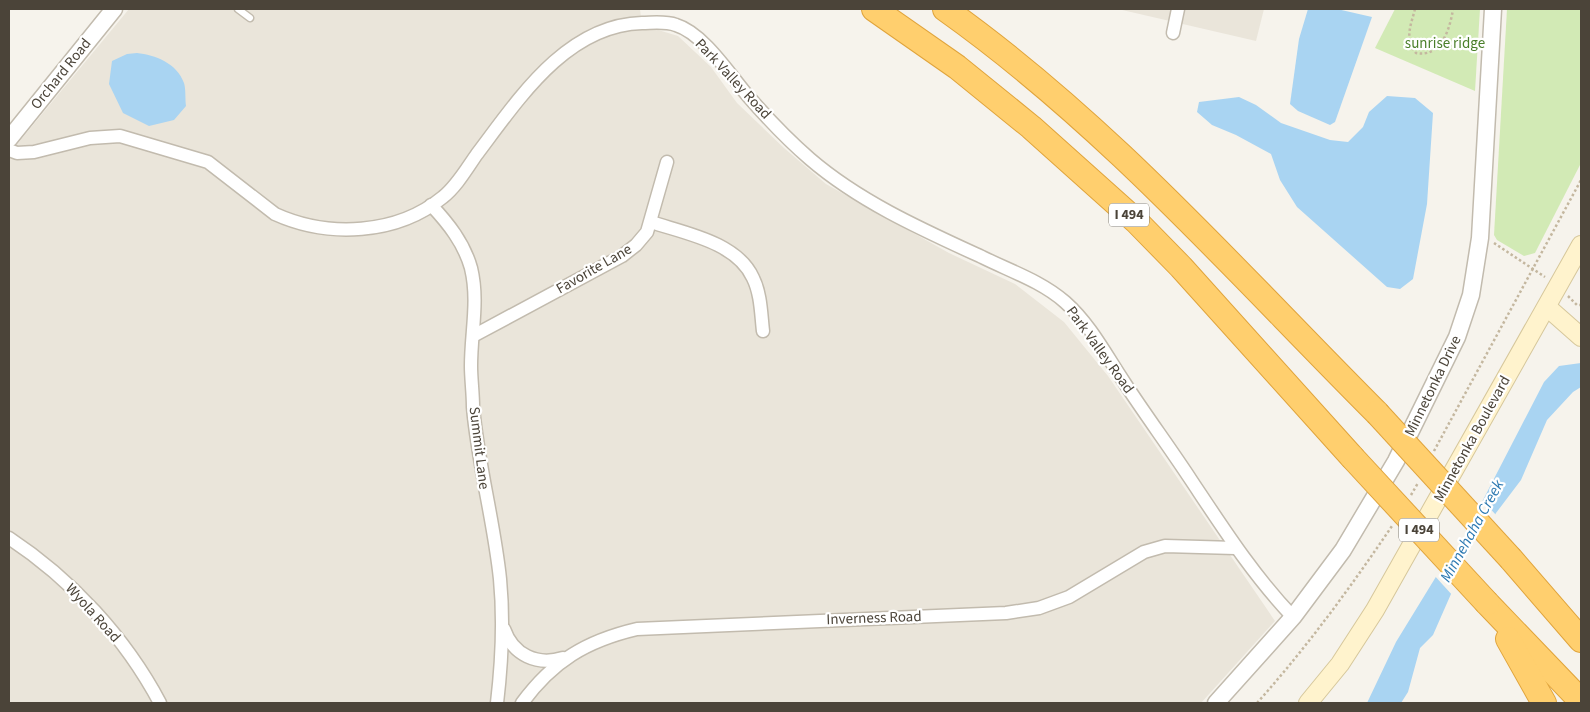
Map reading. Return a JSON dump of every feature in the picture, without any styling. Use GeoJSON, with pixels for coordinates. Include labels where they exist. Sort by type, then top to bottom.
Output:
{"type":"FeatureCollection","features":[{"type":"Feature","properties":{"kind":"highway","name":"I 494"},"geometry":{"type":"LineString","coordinates":[[874,9],[957,68],[1016,115],[1129,215],[1181,267],[1486,603],[1581,701]]}},
{"type":"Feature","properties":{"kind":"highway","name":"I 494"},"geometry":{"type":"LineString","coordinates":[[945,9],[1029,72],[1136,167],[1377,413],[1511,559],[1581,640]]}},
{"type":"Feature","properties":{"kind":"highway"},"geometry":{"type":"LineString","coordinates":[[1511,559],[1581,616]]}},
{"type":"Feature","properties":{"kind":"highway"},"geometry":{"type":"LineString","coordinates":[[1486,603],[1544,703]]}},
{"type":"Feature","properties":{"kind":"main road","name":"Minnetonka Boulevard"},"geometry":{"type":"LineString","coordinates":[[1308,703],[1340,664],[1375,610],[1581,245]]}},
{"type":"Feature","properties":{"kind":"main road"},"geometry":{"type":"LineString","coordinates":[[1547,307],[1581,337]]}},
{"type":"Feature","properties":{"kind":"street"},"geometry":{"type":"LineString","coordinates":[[1173,33],[1178,9]]}},
{"type":"Feature","properties":{"kind":"street","name":"Minnetonka Drive"},"geometry":{"type":"LineString","coordinates":[[1216,703],[1293,617],[1343,550],[1396,461],[1440,376],[1457,337],[1471,295],[1480,238],[1493,9]]}},
{"type":"Feature","properties":{"kind":"street","name":"Orchard Road"},"geometry":{"type":"LineString","coordinates":[[9,139],[108,13]]}},
{"type":"Feature","properties":{"kind":"street","name":"Park Valley Road"},"geometry":{"type":"LineString","coordinates":[[9,150],[17,153],[34,152],[90,138],[120,136],[208,162],[275,214],[308,226],[334,229],[364,229],[393,223],[431,205],[452,188],[519,97],[565,53],[606,29],[624,24],[675,24],[686,30],[714,56],[764,113],[811,160],[853,190],[897,216],[1045,286],[1068,304],[1103,349],[1236,548],[1293,617]]}},
{"type":"Feature","properties":{"kind":"street","name":"Favorite Lane"},"geometry":{"type":"LineString","coordinates":[[474,336],[622,256],[636,246],[647,232],[651,222],[667,162]]}},
{"type":"Feature","properties":{"kind":"street","name":"Summit Lane"},"geometry":{"type":"LineString","coordinates":[[431,205],[449,224],[461,244],[470,265],[475,288],[471,365],[477,450],[494,535],[503,624],[502,659],[497,703]]}},
{"type":"Feature","properties":{"kind":"street"},"geometry":{"type":"LineString","coordinates":[[651,222],[718,246],[738,258],[753,277],[757,287],[763,331]]}},
{"type":"Feature","properties":{"kind":"street","name":"Wyola Road"},"geometry":{"type":"LineString","coordinates":[[9,538],[64,580],[96,613],[125,649],[160,703]]}},
{"type":"Feature","properties":{"kind":"street","name":"Inverness Road"},"geometry":{"type":"LineString","coordinates":[[522,703],[534,688],[566,657],[589,644],[612,635],[637,629],[662,626],[1023,611],[1039,608],[1069,597],[1144,552],[1165,546],[1236,548]]}},
{"type":"Feature","properties":{"kind":"street"},"geometry":{"type":"LineString","coordinates":[[503,624],[507,637],[515,648],[526,656],[539,662],[553,661],[566,657]]}},
{"type":"Feature","properties":{"kind":"lane"},"geometry":{"type":"LineString","coordinates":[[238,9],[250,18]]}},
{"type":"Feature","properties":{"kind":"path"},"geometry":{"type":"LineString","coordinates":[[1415,9],[1408,36],[1410,46],[1416,53],[1426,55],[1436,50],[1444,38],[1453,9]]}},
{"type":"Feature","properties":{"kind":"path"},"geometry":{"type":"LineString","coordinates":[[1480,238],[1497,244],[1534,268]]}},
{"type":"Feature","properties":{"kind":"shaded area"},"geometry":{"type":"Polygon","coordinates":[[[129,9],[640,9],[642,28],[655,29],[678,36],[711,67],[737,103],[784,148],[826,184],[949,253],[1015,284],[1064,322],[1108,376],[1275,621],[1201,703],[9,703],[9,154],[129,9]]]}},
{"type":"Feature","properties":{"kind":"shaded area"},"geometry":{"type":"Polygon","coordinates":[[[1118,9],[1264,9],[1256,41],[1118,9]]]}},
{"type":"Feature","properties":{"kind":"green space","name":"sunrise ridge"},"geometry":{"type":"Polygon","coordinates":[[[1395,9],[1480,9],[1475,91],[1375,48],[1395,9]]]}},
{"type":"Feature","properties":{"kind":"green space"},"geometry":{"type":"Polygon","coordinates":[[[1507,9],[1581,9],[1581,163],[1535,253],[1524,256],[1497,240],[1494,235],[1507,9]]]}},
{"type":"Feature","properties":{"kind":"water"},"geometry":{"type":"Polygon","coordinates":[[[1308,9],[1337,9],[1372,17],[1335,122],[1330,125],[1298,111],[1290,104],[1299,39],[1308,9]]]}},
{"type":"Feature","properties":{"kind":"water"},"geometry":{"type":"Polygon","coordinates":[[[137,53],[165,61],[181,76],[185,85],[186,106],[174,120],[149,126],[123,113],[109,84],[112,61],[127,54],[137,53]]]}},
{"type":"Feature","properties":{"kind":"water"},"geometry":{"type":"Polygon","coordinates":[[[1387,96],[1415,98],[1433,113],[1427,204],[1413,279],[1400,289],[1387,287],[1297,207],[1280,180],[1271,154],[1236,135],[1212,125],[1197,112],[1199,102],[1239,97],[1256,105],[1281,123],[1330,140],[1348,142],[1363,127],[1369,112],[1387,96]]]}},
{"type":"Feature","properties":{"kind":"water","name":"Minnehaha Creek"},"geometry":{"type":"Polygon","coordinates":[[[1581,363],[1581,387],[1573,392],[1547,420],[1521,480],[1496,513],[1451,594],[1433,635],[1420,648],[1408,692],[1401,703],[1367,703],[1396,642],[1483,500],[1544,382],[1559,366],[1581,363]]]}},
{"type":"Feature","properties":{"kind":"pier"},"geometry":{"type":"Polygon","coordinates":[[[1481,499],[1497,516],[1453,596],[1434,575],[1481,499]]]}}]}
